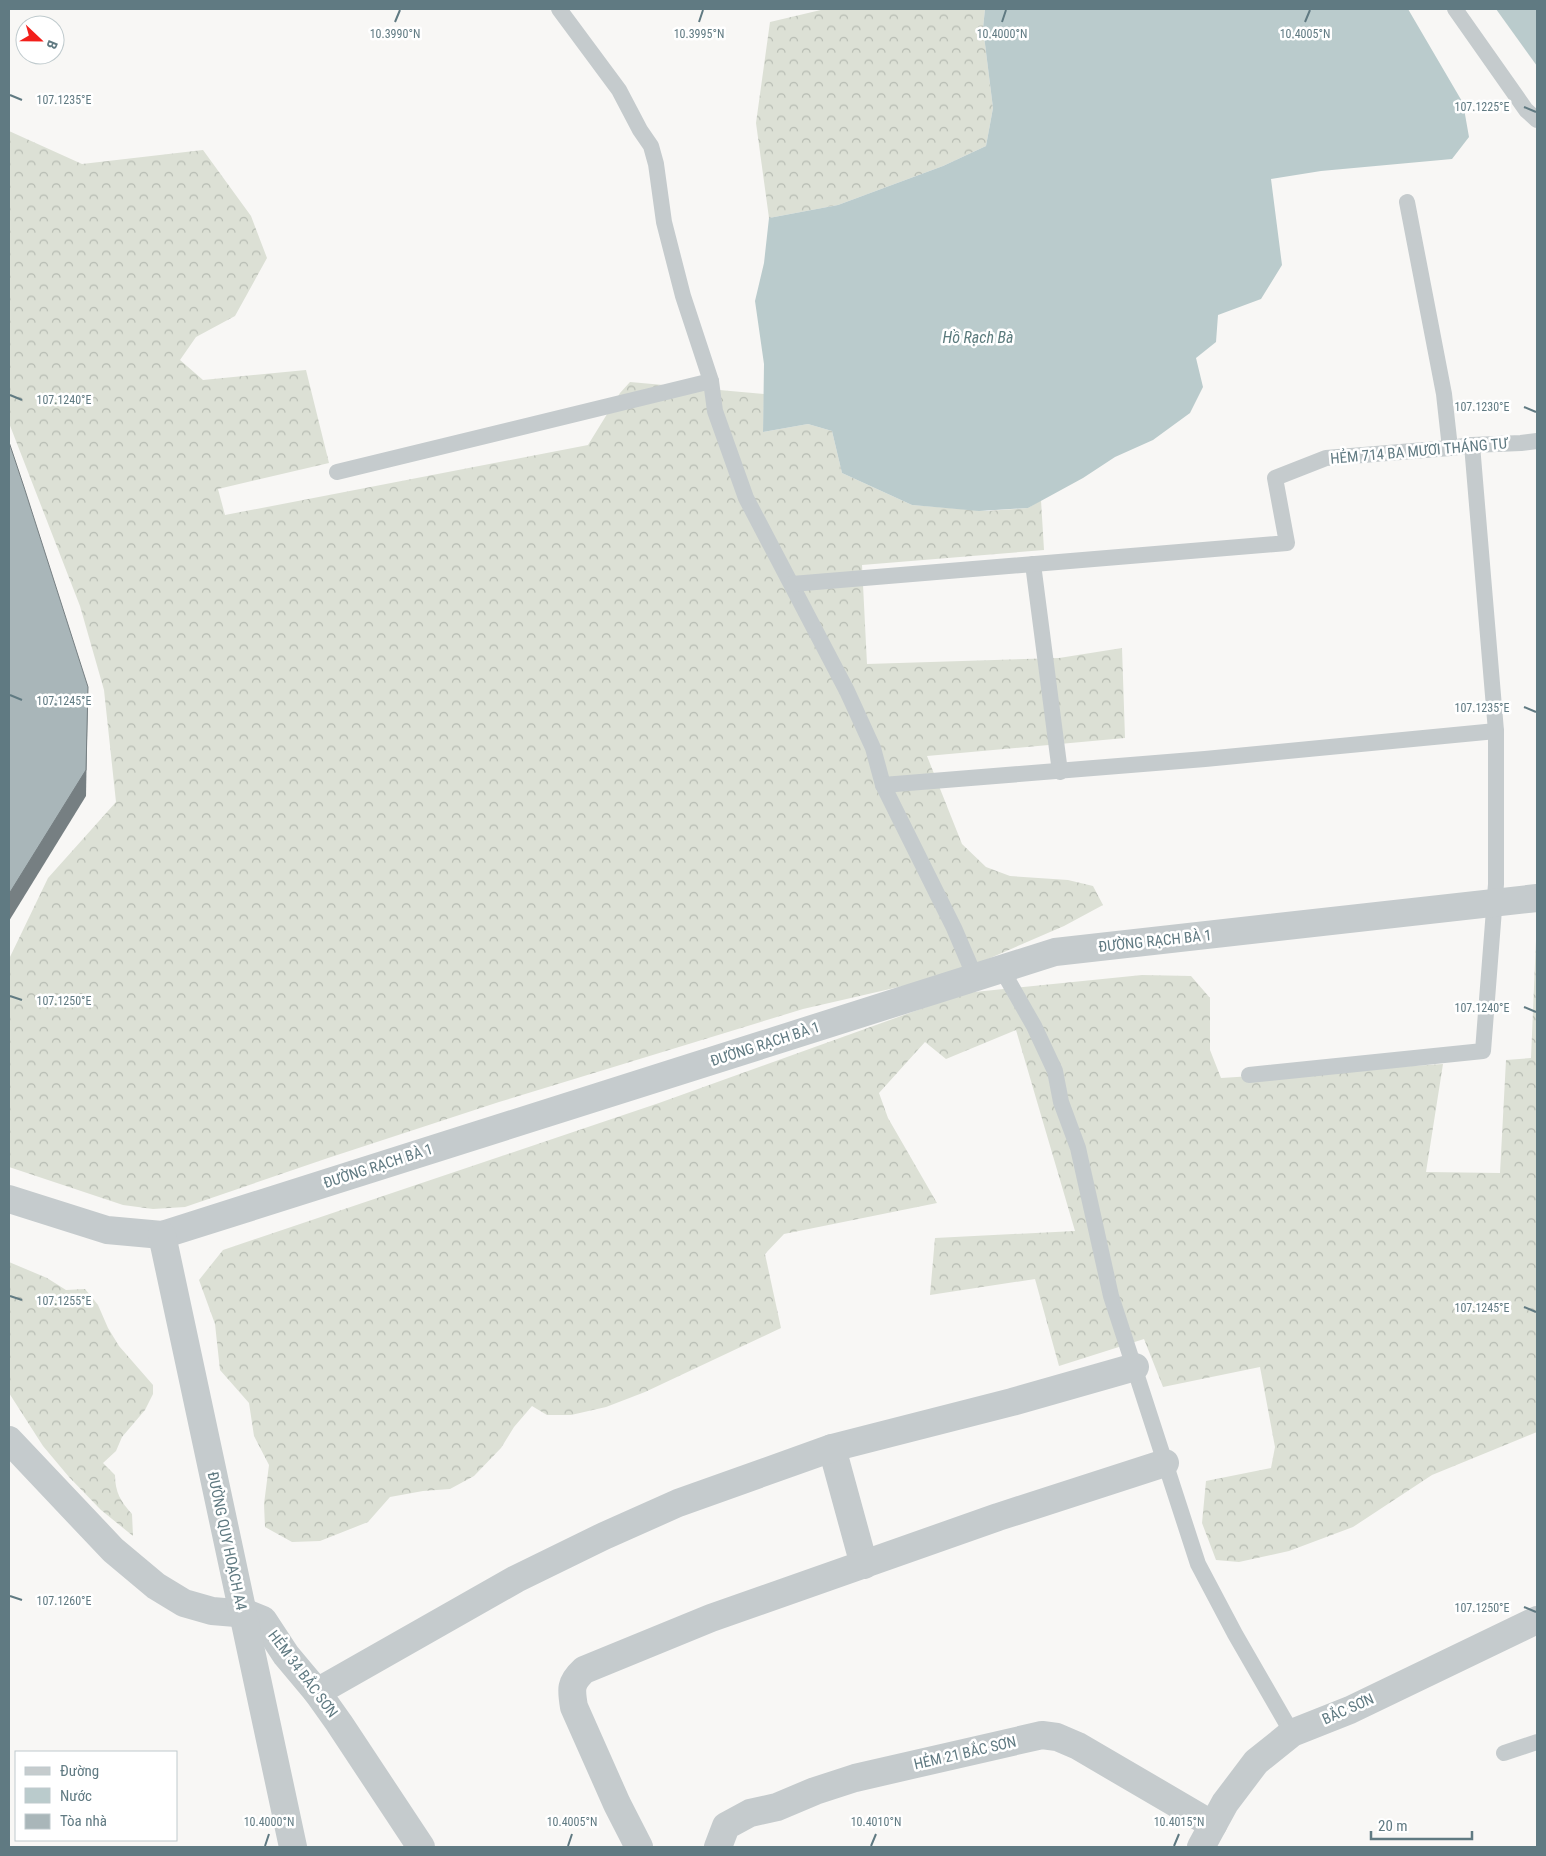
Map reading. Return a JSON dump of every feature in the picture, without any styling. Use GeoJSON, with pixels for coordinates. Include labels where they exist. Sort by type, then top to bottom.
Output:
{"type":"FeatureCollection","features":[{"type":"Feature","properties":{"kind":"street","name":"ĐƯỜNG RẠCH BÀ 1"},"geometry":{"type":"LineString","coordinates":[[9,1199],[107,1230],[162,1234],[1055,952],[1537,898]]}},
{"type":"Feature","properties":{"kind":"street","name":"ĐƯỜNG QUY HOẠCH A4"},"geometry":{"type":"LineString","coordinates":[[162,1234],[293,1847]]}},
{"type":"Feature","properties":{"kind":"street"},"geometry":{"type":"LineString","coordinates":[[317,1692],[516,1579],[678,1502],[832,1448],[1012,1402],[1135,1367]]}},
{"type":"Feature","properties":{"kind":"street","name":"HẺM 34 BẮC SƠN"},"geometry":{"type":"LineString","coordinates":[[9,1440],[113,1550],[156,1586],[184,1603],[212,1611],[248,1614],[263,1620],[286,1655],[317,1692],[421,1847]]}},
{"type":"Feature","properties":{"kind":"street"},"geometry":{"type":"LineString","coordinates":[[832,1448],[864,1565]]}},
{"type":"Feature","properties":{"kind":"street"},"geometry":{"type":"LineString","coordinates":[[638,1847],[574,1707],[572,1693],[575,1679],[584,1670],[711,1618],[998,1517],[1165,1463]]}},
{"type":"Feature","properties":{"kind":"street","name":"BẮC SƠN"},"geometry":{"type":"LineString","coordinates":[[1207,1836],[1225,1803],[1256,1762],[1292,1733],[1350,1710],[1537,1620]]}},
{"type":"Feature","properties":{"kind":"street","name":"HẺM 21 BẮC SƠN"},"geometry":{"type":"LineString","coordinates":[[718,1847],[726,1826],[750,1813],[777,1807],[815,1791],[855,1778],[1042,1735],[1057,1737],[1078,1746],[1207,1836]]}},
{"type":"Feature","properties":{"kind":"lane"},"geometry":{"type":"LineString","coordinates":[[559,9],[619,90],[640,130],[651,146],[656,164],[664,222],[683,296],[711,381],[715,411],[746,498],[846,691],[873,748],[884,786],[954,928],[974,977]]}},
{"type":"Feature","properties":{"kind":"lane"},"geometry":{"type":"LineString","coordinates":[[1455,9],[1526,110],[1537,120]]}},
{"type":"Feature","properties":{"kind":"lane"},"geometry":{"type":"LineString","coordinates":[[1407,202],[1444,394],[1450,448]]}},
{"type":"Feature","properties":{"kind":"lane"},"geometry":{"type":"LineString","coordinates":[[337,472],[711,381]]}},
{"type":"Feature","properties":{"kind":"lane","name":"HẺM 714 BA MƯƠI THÁNG TƯ"},"geometry":{"type":"LineString","coordinates":[[1033,564],[1287,543],[1275,478],[1326,458],[1472,445],[1521,443],[1537,440]]}},
{"type":"Feature","properties":{"kind":"lane"},"geometry":{"type":"LineString","coordinates":[[1249,1075],[1483,1051],[1495,903],[1496,731],[1472,445]]}},
{"type":"Feature","properties":{"kind":"lane"},"geometry":{"type":"LineString","coordinates":[[792,584],[1033,564],[1060,772]]}},
{"type":"Feature","properties":{"kind":"lane"},"geometry":{"type":"LineString","coordinates":[[884,786],[1060,772],[1496,731]]}},
{"type":"Feature","properties":{"kind":"lane"},"geometry":{"type":"LineString","coordinates":[[1000,968],[1034,1026],[1055,1071],[1060,1102],[1083,1166],[1111,1296],[1198,1564],[1235,1634],[1292,1733]]}},
{"type":"Feature","properties":{"kind":"lane"},"geometry":{"type":"LineString","coordinates":[[1504,1753],[1537,1742]]}},
{"type":"Feature","properties":{"kind":"green space"},"geometry":{"type":"Polygon","coordinates":[[[825,9],[985,9],[983,28],[993,108],[986,146],[943,166],[838,205],[769,218],[756,123],[770,22],[825,9]]]}},
{"type":"Feature","properties":{"kind":"green space"},"geometry":{"type":"Polygon","coordinates":[[[9,131],[82,164],[203,150],[251,216],[267,258],[235,316],[196,337],[180,360],[203,380],[306,370],[329,463],[218,489],[225,515],[588,445],[620,393],[630,382],[764,394],[763,432],[808,424],[832,431],[842,473],[912,505],[987,511],[1028,508],[1041,500],[1044,550],[862,565],[867,664],[1059,658],[1122,648],[1125,738],[927,756],[962,844],[986,867],[1010,876],[1068,880],[1093,886],[1103,905],[1064,926],[951,975],[803,1009],[499,1102],[185,1207],[153,1209],[123,1205],[9,1167],[9,959],[48,878],[116,802],[104,690],[80,606],[9,423],[9,131]]]}},
{"type":"Feature","properties":{"kind":"green space"},"geometry":{"type":"Polygon","coordinates":[[[1537,916],[1537,1432],[1432,1475],[1353,1527],[1289,1551],[1239,1562],[1216,1560],[1202,1523],[1206,1481],[1271,1468],[1275,1447],[1260,1367],[1163,1387],[1144,1339],[1059,1366],[1035,1279],[930,1295],[935,1238],[1075,1231],[1016,1030],[946,1059],[925,1042],[879,1093],[888,1118],[937,1203],[784,1234],[765,1254],[781,1328],[645,1392],[606,1407],[571,1415],[547,1415],[532,1406],[514,1427],[501,1448],[474,1476],[450,1489],[423,1491],[390,1497],[368,1522],[320,1541],[292,1542],[265,1527],[264,1504],[269,1465],[254,1436],[249,1403],[220,1370],[215,1324],[199,1280],[223,1250],[659,1103],[965,993],[1142,975],[1191,976],[1210,998],[1210,1050],[1221,1078],[1443,1064],[1426,1172],[1500,1173],[1506,1060],[1531,1058],[1537,916]]]}},
{"type":"Feature","properties":{"kind":"green space"},"geometry":{"type":"Polygon","coordinates":[[[9,1262],[47,1278],[66,1290],[85,1289],[98,1305],[108,1328],[119,1346],[153,1385],[153,1394],[145,1410],[122,1437],[116,1451],[103,1463],[115,1475],[119,1496],[132,1514],[133,1536],[101,1510],[69,1477],[43,1446],[9,1393],[9,1262]]]}},
{"type":"Feature","properties":{"kind":"water","name":"Hồ Rạch Bà"},"geometry":{"type":"Polygon","coordinates":[[[985,9],[1408,9],[1463,103],[1469,137],[1452,159],[1321,171],[1271,179],[1282,265],[1261,299],[1218,315],[1216,342],[1196,358],[1203,387],[1190,413],[1153,440],[1115,457],[1083,478],[1028,508],[979,511],[912,505],[842,473],[832,431],[808,424],[763,432],[764,364],[755,301],[764,263],[769,218],[838,205],[943,166],[986,146],[993,108],[983,28],[985,9]]]}},
{"type":"Feature","properties":{"kind":"water"},"geometry":{"type":"Polygon","coordinates":[[[1496,9],[1537,9],[1537,66],[1496,9]]]}},
{"type":"Feature","properties":{"kind":"building"},"geometry":{"type":"Polygon","coordinates":[[[9,442],[88,687],[86,770],[9,894],[9,442]]]}}]}
